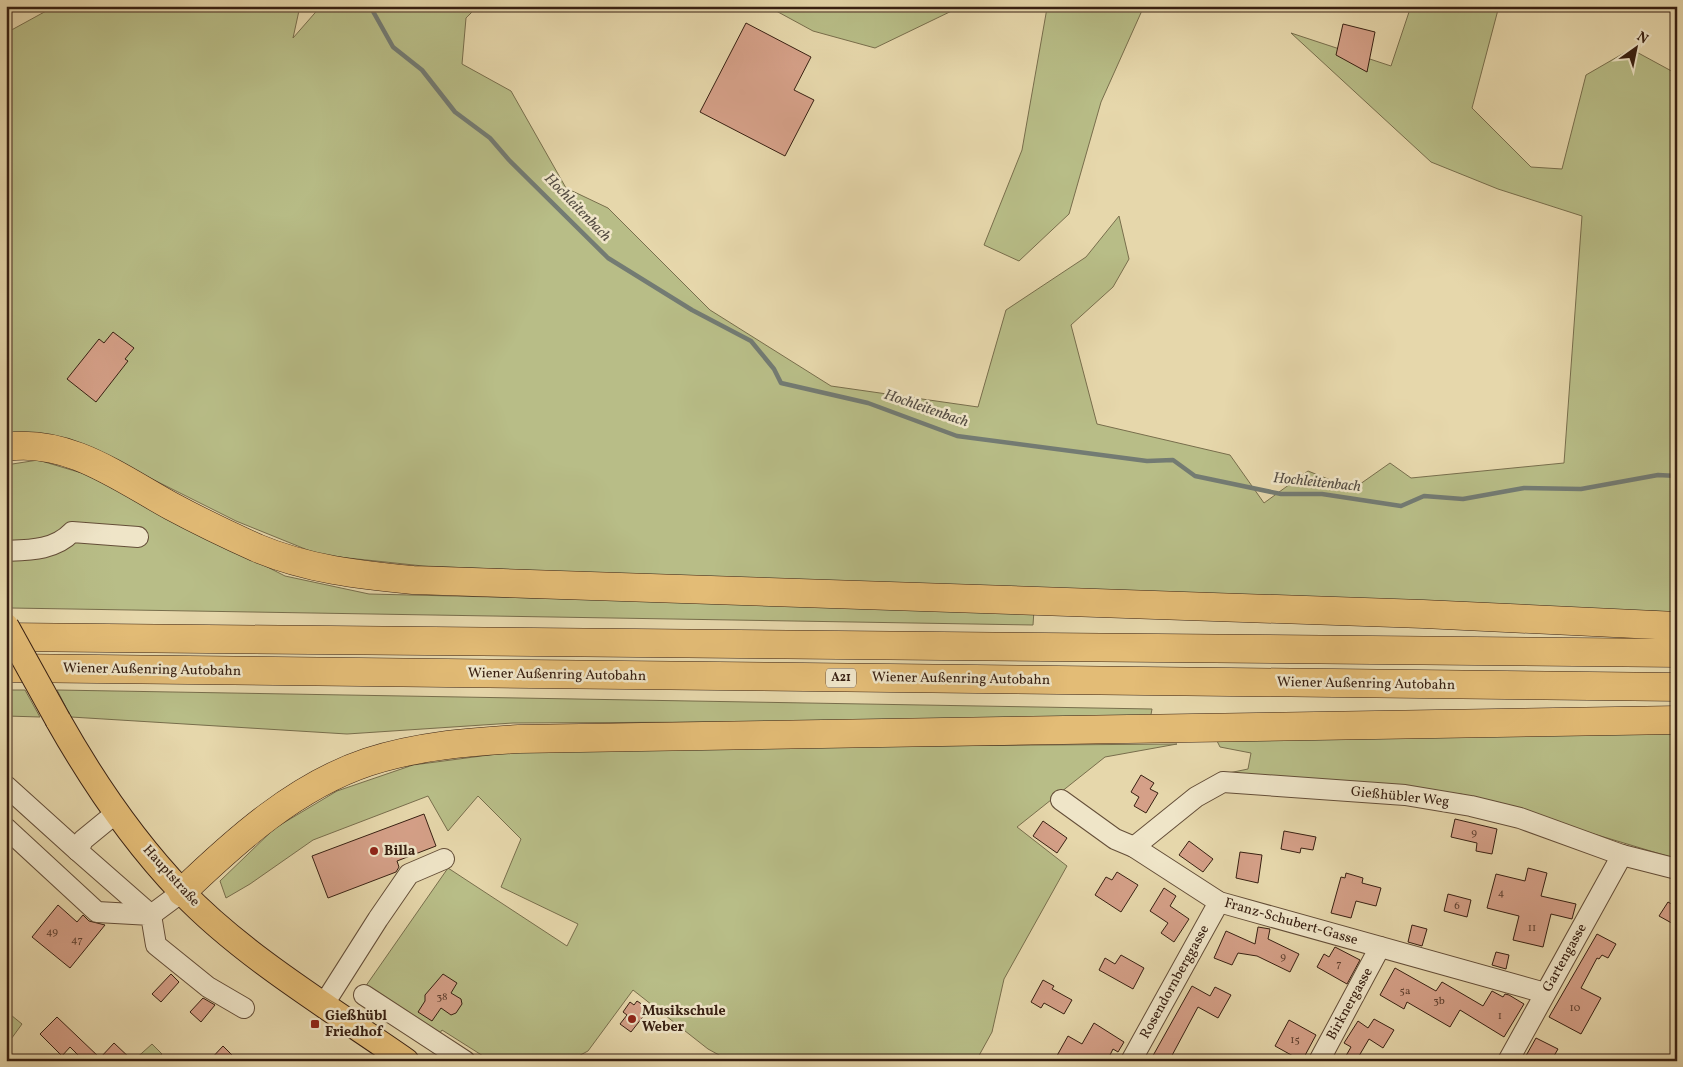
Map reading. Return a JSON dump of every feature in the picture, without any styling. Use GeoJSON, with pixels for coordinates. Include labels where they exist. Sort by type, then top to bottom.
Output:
{"type":"FeatureCollection","features":[{"type":"Feature","properties":{"kind":"highway"},"geometry":{"type":"LineString","coordinates":[[6,447],[26,445],[66,452],[100,467],[172,506],[258,548],[315,567],[377,576],[484,584],[1423,614],[1677,626]]}},
{"type":"Feature","properties":{"kind":"highway"},"geometry":{"type":"LineString","coordinates":[[6,638],[1677,653]]}},
{"type":"Feature","properties":{"kind":"highway","name":"Wiener Außenring Autobahn"},"geometry":{"type":"LineString","coordinates":[[6,668],[1677,687]]}},
{"type":"Feature","properties":{"kind":"highway"},"geometry":{"type":"LineString","coordinates":[[182,892],[218,857],[300,794],[336,775],[369,762],[450,744],[519,739],[1677,720]]}},
{"type":"Feature","properties":{"kind":"main road","name":"Hauptstraße"},"geometry":{"type":"LineString","coordinates":[[6,626],[81,761],[116,814],[182,892],[229,935],[406,1061]]}},
{"type":"Feature","properties":{"kind":"street"},"geometry":{"type":"LineString","coordinates":[[6,550],[38,550],[63,541],[72,532],[138,537]]}},
{"type":"Feature","properties":{"kind":"street","name":"Gießhübler Weg"},"geometry":{"type":"LineString","coordinates":[[1134,847],[1196,797],[1223,782],[1405,795],[1471,806],[1520,818],[1622,855],[1677,869]]}},
{"type":"Feature","properties":{"kind":"street"},"geometry":{"type":"LineString","coordinates":[[6,786],[151,915],[156,945],[208,987],[244,1008]]}},
{"type":"Feature","properties":{"kind":"street","name":"Franz-Schubert-Gasse"},"geometry":{"type":"LineString","coordinates":[[1061,800],[1115,839],[1134,847],[1219,902],[1545,993]]}},
{"type":"Feature","properties":{"kind":"street"},"geometry":{"type":"LineString","coordinates":[[78,851],[83,840],[116,814]]}},
{"type":"Feature","properties":{"kind":"street"},"geometry":{"type":"LineString","coordinates":[[6,828],[97,912],[151,915],[182,892]]}},
{"type":"Feature","properties":{"kind":"street","name":"Gartengasse"},"geometry":{"type":"LineString","coordinates":[[1508,1061],[1622,855]]}},
{"type":"Feature","properties":{"kind":"street"},"geometry":{"type":"LineString","coordinates":[[324,1004],[378,918],[409,874],[444,859]]}},
{"type":"Feature","properties":{"kind":"street","name":"Rosendornberggasse"},"geometry":{"type":"LineString","coordinates":[[1131,1061],[1219,902]]}},
{"type":"Feature","properties":{"kind":"street","name":"Birknergasse"},"geometry":{"type":"LineString","coordinates":[[1319,1061],[1380,947]]}},
{"type":"Feature","properties":{"kind":"street"},"geometry":{"type":"LineString","coordinates":[[364,995],[465,1061]]}},
{"type":"Feature","properties":{"kind":"green space"},"geometry":{"type":"Polygon","coordinates":[[[51,6],[266,6],[266,9],[273,6],[300,6],[293,38],[321,6],[478,6],[466,18],[462,64],[511,91],[566,188],[608,208],[710,310],[831,386],[978,407],[1006,310],[1086,257],[1119,216],[1129,259],[1113,287],[1071,325],[1097,424],[1230,455],[1264,503],[1308,471],[1353,489],[1390,463],[1411,478],[1564,463],[1582,216],[1498,189],[1431,162],[1291,33],[1391,66],[1411,6],[1499,6],[1472,108],[1531,167],[1562,169],[1586,75],[1631,49],[1677,74],[1677,612],[978,589],[423,566],[320,555],[236,521],[100,453],[6,438],[6,33],[48,10],[51,6]]]}},
{"type":"Feature","properties":{"kind":"green space"},"geometry":{"type":"Polygon","coordinates":[[[767,6],[962,6],[875,48],[813,31],[767,6]]]}},
{"type":"Feature","properties":{"kind":"green space"},"geometry":{"type":"Polygon","coordinates":[[[1045,6],[1144,6],[1101,102],[1069,214],[1019,261],[984,245],[1022,150],[1047,8],[1045,6]]]}},
{"type":"Feature","properties":{"kind":"green space"},"geometry":{"type":"Polygon","coordinates":[[[38,460],[85,474],[285,576],[369,594],[1034,610],[1033,625],[11,608],[6,599],[6,465],[38,460]]]}},
{"type":"Feature","properties":{"kind":"green space"},"geometry":{"type":"Polygon","coordinates":[[[6,690],[25,690],[40,717],[6,716],[6,690]]]}},
{"type":"Feature","properties":{"kind":"green space"},"geometry":{"type":"Polygon","coordinates":[[[57,690],[1152,709],[1150,720],[513,723],[347,734],[71,717],[57,690]]]}},
{"type":"Feature","properties":{"kind":"green space"},"geometry":{"type":"Polygon","coordinates":[[[1677,729],[1677,859],[1461,794],[1214,776],[1248,769],[1251,753],[1220,747],[1216,739],[1677,729]]]}},
{"type":"Feature","properties":{"kind":"green space"},"geometry":{"type":"Polygon","coordinates":[[[1177,744],[1105,757],[1017,827],[1067,866],[1004,979],[992,1032],[976,1061],[730,1061],[708,1049],[633,990],[588,1051],[569,1061],[491,1061],[442,1030],[437,1037],[363,990],[448,868],[567,946],[578,924],[501,887],[521,839],[478,796],[448,831],[428,796],[313,840],[250,884],[226,898],[220,881],[275,828],[337,791],[413,765],[535,749],[1177,744]]]}},
{"type":"Feature","properties":{"kind":"green space"},"geometry":{"type":"Polygon","coordinates":[[[6,1011],[22,1024],[6,1046],[6,1011]]]}},
{"type":"Feature","properties":{"kind":"green space"},"geometry":{"type":"Polygon","coordinates":[[[152,1044],[162,1054],[154,1061],[133,1061],[152,1044]]]}},
{"type":"Feature","properties":{"kind":"building"},"geometry":{"type":"Polygon","coordinates":[[[746,23],[811,57],[794,90],[814,100],[785,156],[700,112],[746,23]]]}},
{"type":"Feature","properties":{"kind":"building"},"geometry":{"type":"Polygon","coordinates":[[[1343,24],[1375,32],[1367,72],[1336,55],[1343,24]]]}},
{"type":"Feature","properties":{"kind":"building"},"geometry":{"type":"Polygon","coordinates":[[[113,332],[134,348],[125,359],[128,361],[96,402],[67,379],[99,339],[104,343],[113,332]]]}},
{"type":"Feature","properties":{"kind":"building"},"geometry":{"type":"Polygon","coordinates":[[[1141,775],[1154,783],[1150,789],[1158,793],[1146,813],[1134,806],[1139,797],[1131,792],[1141,775]]]}},
{"type":"Feature","properties":{"kind":"building","name":"Billa"},"geometry":{"type":"Polygon","coordinates":[[[424,814],[436,846],[397,861],[399,867],[396,872],[328,898],[312,856],[424,814]]]}},
{"type":"Feature","properties":{"kind":"building"},"geometry":{"type":"Polygon","coordinates":[[[1455,819],[1497,829],[1492,854],[1476,851],[1477,843],[1451,837],[1455,819]]]}},
{"type":"Feature","properties":{"kind":"building"},"geometry":{"type":"Polygon","coordinates":[[[1043,821],[1067,838],[1057,853],[1033,836],[1043,821]]]}},
{"type":"Feature","properties":{"kind":"building"},"geometry":{"type":"Polygon","coordinates":[[[1284,831],[1316,837],[1313,850],[1301,848],[1300,853],[1281,849],[1284,831]]]}},
{"type":"Feature","properties":{"kind":"building"},"geometry":{"type":"Polygon","coordinates":[[[1189,841],[1213,859],[1203,872],[1179,855],[1189,841]]]}},
{"type":"Feature","properties":{"kind":"building"},"geometry":{"type":"Polygon","coordinates":[[[1240,852],[1262,855],[1258,883],[1236,878],[1240,852]]]}},
{"type":"Feature","properties":{"kind":"building"},"geometry":{"type":"Polygon","coordinates":[[[1528,868],[1547,873],[1541,896],[1576,904],[1572,919],[1551,914],[1543,947],[1513,940],[1519,916],[1487,908],[1496,874],[1525,881],[1528,868]]]}},
{"type":"Feature","properties":{"kind":"building"},"geometry":{"type":"Polygon","coordinates":[[[1117,872],[1138,885],[1121,912],[1095,895],[1106,877],[1112,880],[1117,872]]]}},
{"type":"Feature","properties":{"kind":"building"},"geometry":{"type":"Polygon","coordinates":[[[1346,873],[1363,878],[1362,883],[1381,888],[1376,906],[1356,901],[1351,918],[1331,913],[1341,877],[1345,878],[1346,873]]]}},
{"type":"Feature","properties":{"kind":"building"},"geometry":{"type":"Polygon","coordinates":[[[1164,888],[1176,896],[1170,906],[1189,919],[1174,942],[1161,933],[1168,923],[1150,911],[1164,888]]]}},
{"type":"Feature","properties":{"kind":"building"},"geometry":{"type":"Polygon","coordinates":[[[1448,894],[1471,900],[1467,917],[1444,911],[1448,894]]]}},
{"type":"Feature","properties":{"kind":"building"},"geometry":{"type":"Polygon","coordinates":[[[1668,902],[1677,907],[1677,926],[1659,916],[1668,902]]]}},
{"type":"Feature","properties":{"kind":"building"},"geometry":{"type":"Polygon","coordinates":[[[58,905],[77,922],[83,915],[89,921],[105,925],[70,968],[32,937],[58,905]]]}},
{"type":"Feature","properties":{"kind":"building"},"geometry":{"type":"Polygon","coordinates":[[[1412,925],[1427,929],[1422,946],[1408,942],[1412,925]]]}},
{"type":"Feature","properties":{"kind":"building"},"geometry":{"type":"Polygon","coordinates":[[[1258,927],[1270,929],[1268,939],[1299,954],[1290,972],[1257,956],[1238,953],[1232,965],[1214,958],[1226,931],[1255,944],[1258,927]]]}},
{"type":"Feature","properties":{"kind":"building"},"geometry":{"type":"Polygon","coordinates":[[[1597,934],[1616,944],[1608,958],[1602,955],[1599,959],[1597,958],[1581,988],[1601,998],[1581,1034],[1549,1017],[1597,934]]]}},
{"type":"Feature","properties":{"kind":"building"},"geometry":{"type":"Polygon","coordinates":[[[1335,947],[1360,960],[1347,984],[1317,967],[1324,954],[1329,957],[1335,947]]]}},
{"type":"Feature","properties":{"kind":"building"},"geometry":{"type":"Polygon","coordinates":[[[1496,952],[1509,955],[1506,969],[1492,965],[1496,952]]]}},
{"type":"Feature","properties":{"kind":"building"},"geometry":{"type":"Polygon","coordinates":[[[1121,955],[1144,968],[1133,989],[1099,970],[1105,958],[1115,964],[1121,955]]]}},
{"type":"Feature","properties":{"kind":"building"},"geometry":{"type":"Polygon","coordinates":[[[1395,968],[1436,991],[1442,982],[1483,1006],[1492,991],[1503,997],[1505,994],[1509,995],[1524,1004],[1504,1037],[1460,1010],[1450,1027],[1407,1002],[1404,1009],[1380,995],[1395,968]]]}},
{"type":"Feature","properties":{"kind":"building"},"geometry":{"type":"Polygon","coordinates":[[[171,974],[179,982],[161,1002],[152,994],[171,974]]]}},
{"type":"Feature","properties":{"kind":"building"},"geometry":{"type":"Polygon","coordinates":[[[443,974],[457,983],[451,993],[461,999],[462,1004],[456,1013],[451,1015],[441,1008],[432,1021],[418,1012],[425,1001],[425,995],[443,974]]]}},
{"type":"Feature","properties":{"kind":"building"},"geometry":{"type":"Polygon","coordinates":[[[1043,980],[1054,986],[1052,989],[1072,1000],[1064,1014],[1044,1003],[1041,1008],[1031,1002],[1043,980]]]}},
{"type":"Feature","properties":{"kind":"building"},"geometry":{"type":"Polygon","coordinates":[[[1192,986],[1210,996],[1215,987],[1231,995],[1218,1018],[1198,1007],[1169,1061],[1150,1061],[1192,986]]]}},
{"type":"Feature","properties":{"kind":"building"},"geometry":{"type":"Polygon","coordinates":[[[203,998],[215,1005],[201,1022],[190,1012],[203,998]]]}},
{"type":"Feature","properties":{"kind":"building","name":"Musikschule Weber"},"geometry":{"type":"Polygon","coordinates":[[[637,1001],[649,1009],[631,1032],[620,1024],[627,1015],[623,1012],[630,1002],[634,1005],[637,1001]]]}},
{"type":"Feature","properties":{"kind":"building"},"geometry":{"type":"Polygon","coordinates":[[[57,1017],[100,1058],[114,1043],[133,1061],[84,1061],[70,1047],[62,1056],[40,1034],[57,1017]]]}},
{"type":"Feature","properties":{"kind":"building"},"geometry":{"type":"Polygon","coordinates":[[[1374,1019],[1394,1030],[1383,1048],[1369,1039],[1356,1061],[1343,1061],[1351,1047],[1344,1043],[1358,1021],[1368,1028],[1374,1019]]]}},
{"type":"Feature","properties":{"kind":"building"},"geometry":{"type":"Polygon","coordinates":[[[1289,1020],[1316,1035],[1302,1061],[1275,1046],[1289,1020]]]}},
{"type":"Feature","properties":{"kind":"building"},"geometry":{"type":"Polygon","coordinates":[[[1094,1023],[1124,1042],[1118,1052],[1113,1049],[1107,1061],[1054,1061],[1068,1036],[1082,1044],[1094,1023]]]}},
{"type":"Feature","properties":{"kind":"building"},"geometry":{"type":"Polygon","coordinates":[[[1536,1038],[1558,1049],[1551,1061],[1523,1061],[1536,1038]]]}},
{"type":"Feature","properties":{"kind":"building"},"geometry":{"type":"Polygon","coordinates":[[[223,1046],[238,1061],[209,1061],[223,1046]]]}},
{"type":"Feature","properties":{"kind":"waterway","name":"Hochleitenbach"},"geometry":{"type":"LineString","coordinates":[[370,6],[393,47],[422,70],[455,112],[490,138],[509,160],[608,258],[692,310],[751,341],[774,369],[781,383],[868,403],[957,436],[1147,461],[1173,460],[1195,476],[1281,494],[1322,494],[1401,506],[1424,496],[1463,499],[1524,488],[1581,489],[1658,475],[1677,476]]}},
{"type":"Feature","properties":{"kind":"place","name":"Billa"},"geometry":{"type":"Point","coordinates":[374,851]}},
{"type":"Feature","properties":{"kind":"place","name":"Musikschule Weber"},"geometry":{"type":"Point","coordinates":[632,1019]}},
{"type":"Feature","properties":{"kind":"place","name":"Gießhübl Friedhof"},"geometry":{"type":"Point","coordinates":[315,1024]}}]}
